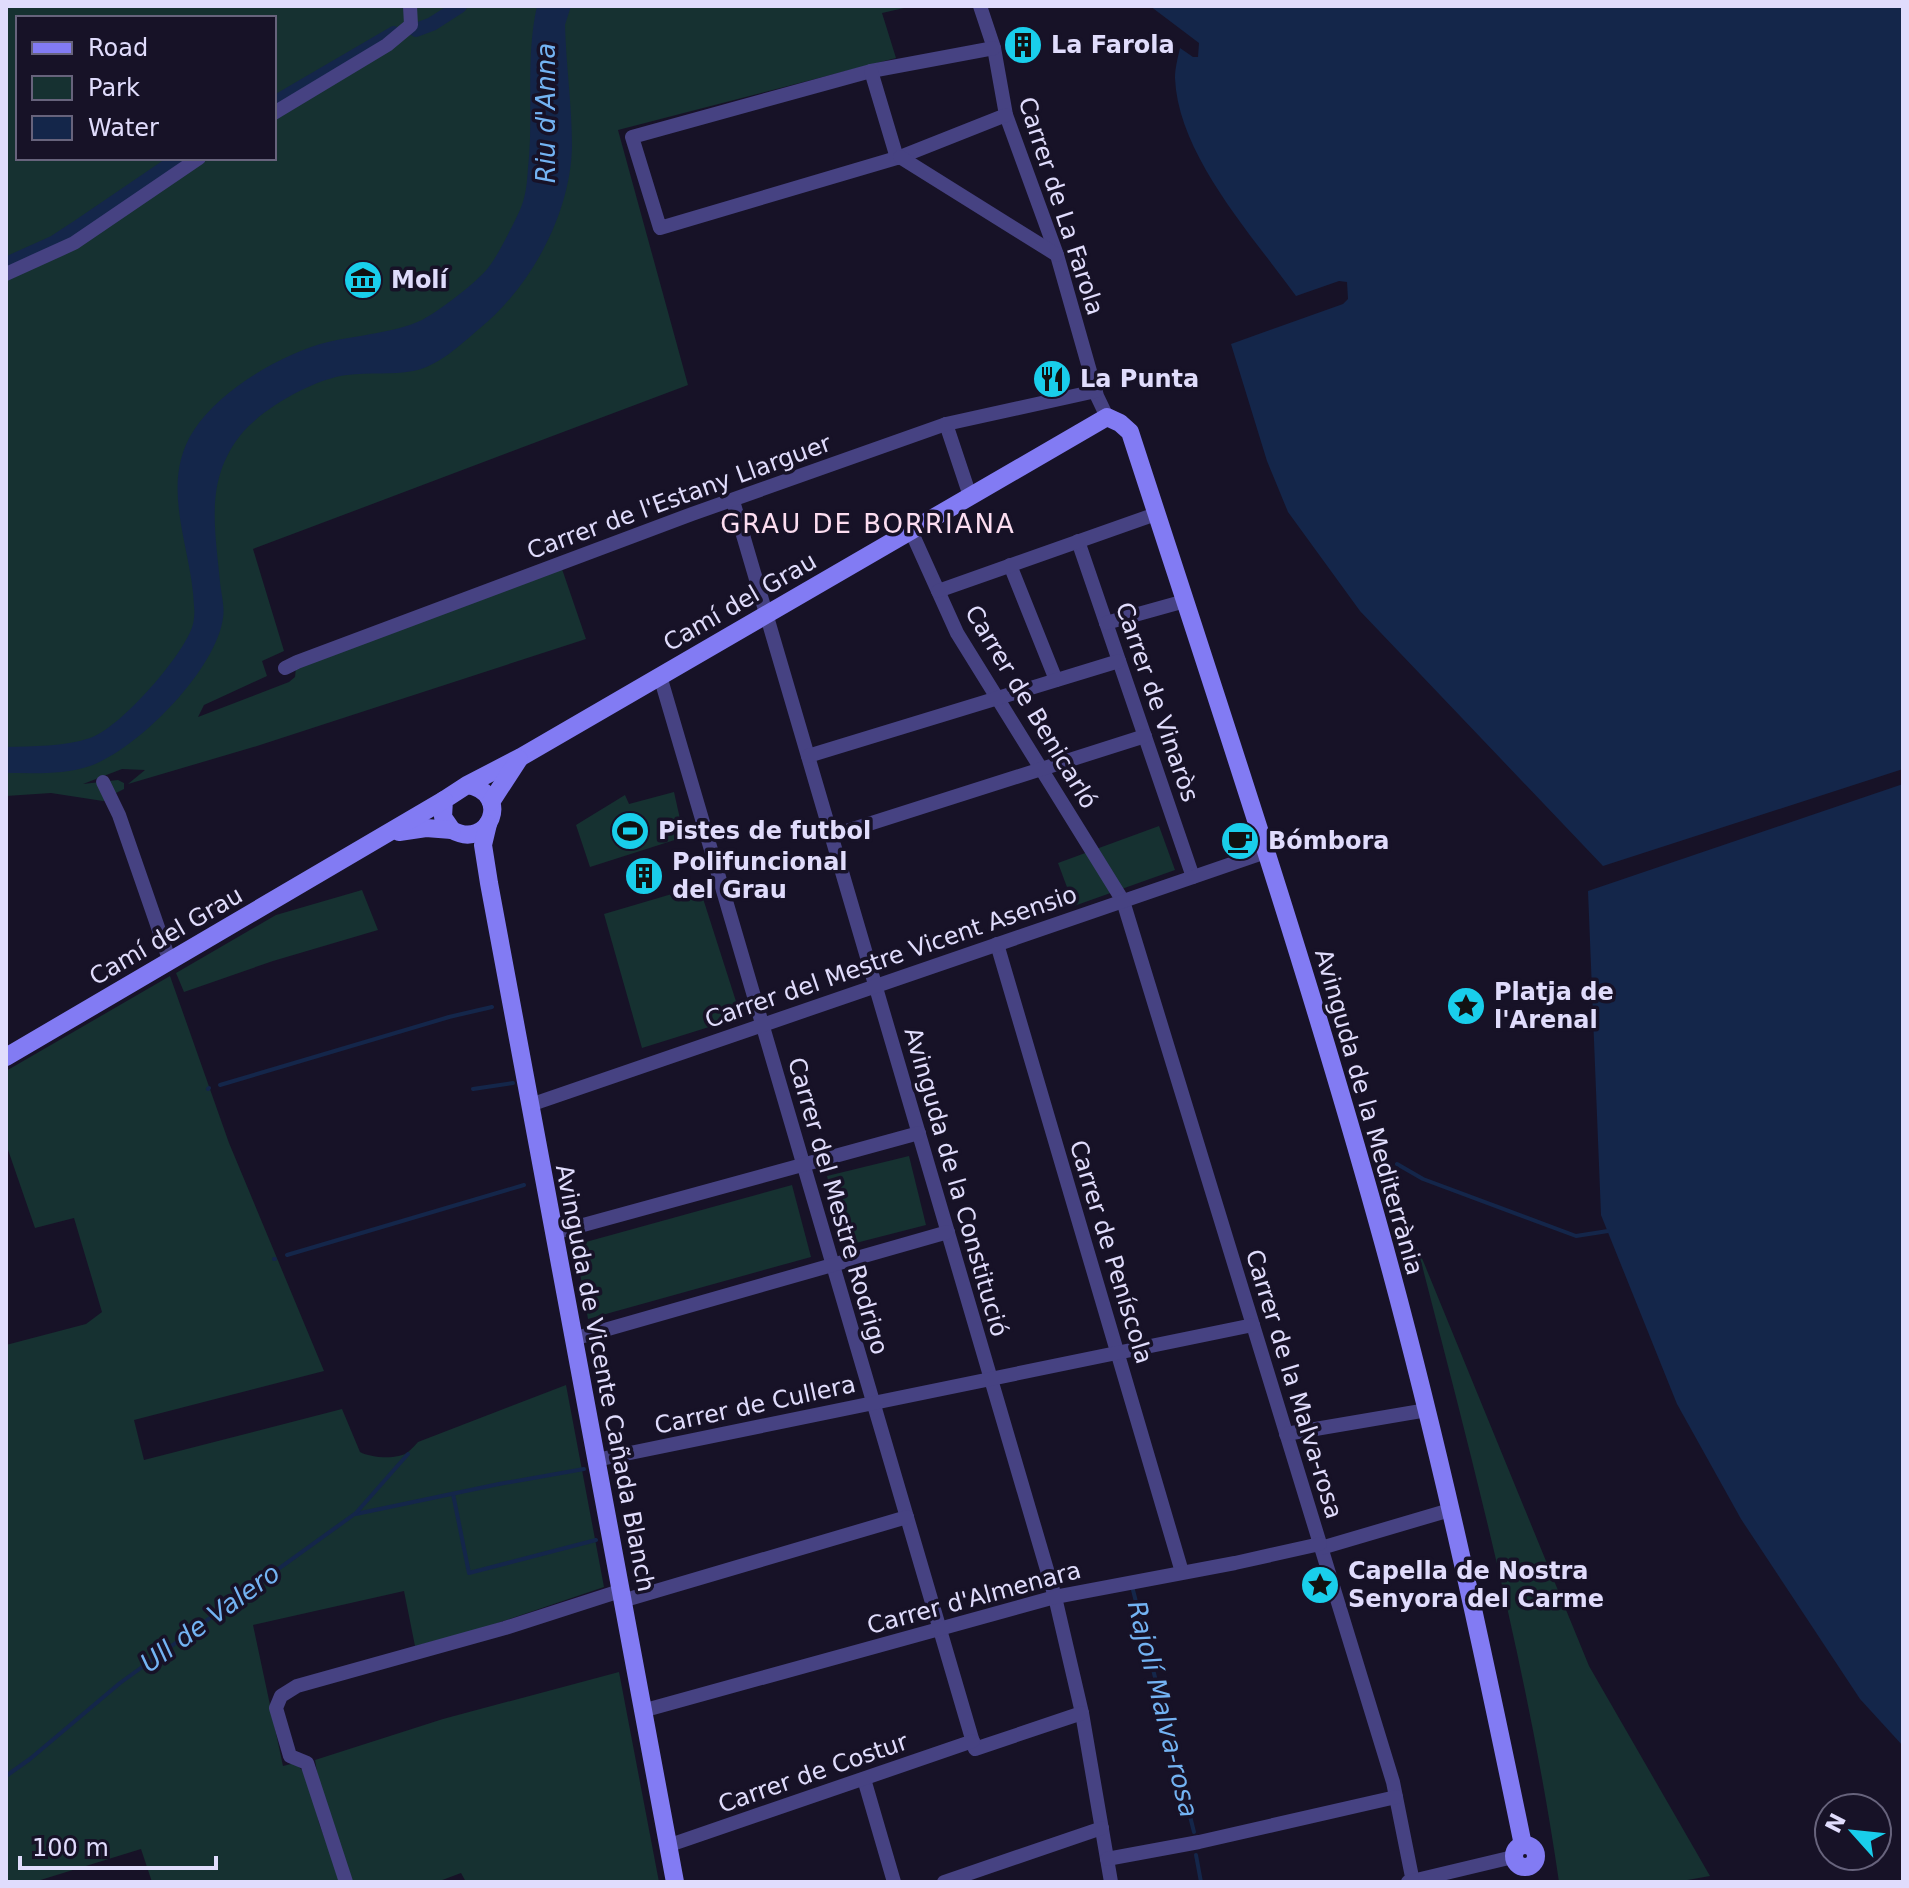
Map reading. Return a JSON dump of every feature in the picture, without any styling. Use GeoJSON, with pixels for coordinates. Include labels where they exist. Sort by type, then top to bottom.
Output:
{"type":"FeatureCollection","features":[{"type":"Feature","properties":{"kind":"street"},"geometry":{"type":"LineString","coordinates":[[276,112],[387,45],[411,25],[410,6]]}},
{"type":"Feature","properties":{"kind":"street","name":"Carrer de La Farola"},"geometry":{"type":"LineString","coordinates":[[980,6],[994,48],[1006,115],[1057,255],[1096,391],[1107,417]]}},
{"type":"Feature","properties":{"kind":"street"},"geometry":{"type":"LineString","coordinates":[[994,48],[871,71],[632,137],[660,228],[899,157],[1006,115]]}},
{"type":"Feature","properties":{"kind":"street"},"geometry":{"type":"LineString","coordinates":[[871,71],[899,157],[1057,255]]}},
{"type":"Feature","properties":{"kind":"street"},"geometry":{"type":"LineString","coordinates":[[6,274],[74,243],[196,160]]}},
{"type":"Feature","properties":{"kind":"street","name":"Carrer de l'Estany Llarguer"},"geometry":{"type":"LineString","coordinates":[[285,668],[946,424],[1096,391]]}},
{"type":"Feature","properties":{"kind":"street","name":"Camí del Grau"},"geometry":{"type":"LineString","coordinates":[[467,785],[521,757],[1107,417]]}},
{"type":"Feature","properties":{"kind":"street","name":"Avinguda de la Mediterrània"},"geometry":{"type":"LineString","coordinates":[[1107,417],[1130,432],[1266,852],[1360,1160],[1427,1410],[1523,1863]]}},
{"type":"Feature","properties":{"kind":"street"},"geometry":{"type":"LineString","coordinates":[[946,424],[970,496]]}},
{"type":"Feature","properties":{"kind":"street","name":"Avinguda de la Constitució"},"geometry":{"type":"LineString","coordinates":[[733,501],[1055,1597],[1082,1713],[1111,1882]]}},
{"type":"Feature","properties":{"kind":"street"},"geometry":{"type":"LineString","coordinates":[[938,591],[1156,514]]}},
{"type":"Feature","properties":{"kind":"street","name":"Carrer de Benicarló"},"geometry":{"type":"LineString","coordinates":[[911,531],[957,633],[1123,901]]}},
{"type":"Feature","properties":{"kind":"street","name":"Carrer de Vinaròs"},"geometry":{"type":"LineString","coordinates":[[1078,541],[1193,877]]}},
{"type":"Feature","properties":{"kind":"street"},"geometry":{"type":"LineString","coordinates":[[1010,565],[1056,680]]}},
{"type":"Feature","properties":{"kind":"street"},"geometry":{"type":"LineString","coordinates":[[1106,623],[1185,601]]}},
{"type":"Feature","properties":{"kind":"street"},"geometry":{"type":"LineString","coordinates":[[808,756],[1119,661]]}},
{"type":"Feature","properties":{"kind":"street","name":"Carrer del Mestre Rodrigo"},"geometry":{"type":"LineString","coordinates":[[660,676],[974,1745]]}},
{"type":"Feature","properties":{"kind":"street"},"geometry":{"type":"LineString","coordinates":[[831,836],[1145,736]]}},
{"type":"Feature","properties":{"kind":"street","name":"Camí del Grau"},"geometry":{"type":"LineString","coordinates":[[491,802],[521,757]]}},
{"type":"Feature","properties":{"kind":"street"},"geometry":{"type":"LineString","coordinates":[[103,782],[119,815],[170,962]]}},
{"type":"Feature","properties":{"kind":"street"},"geometry":{"type":"LineString","coordinates":[[467,785],[486,793],[492,814],[480,832],[469,835],[455,832],[443,817],[444,800],[467,785]]}},
{"type":"Feature","properties":{"kind":"street","name":"Camí del Grau"},"geometry":{"type":"LineString","coordinates":[[6,1057],[444,800]]}},
{"type":"Feature","properties":{"kind":"street","name":"Avinguda de Vicente Cañada Blanch"},"geometry":{"type":"LineString","coordinates":[[488,824],[483,845],[489,883],[675,1882]]}},
{"type":"Feature","properties":{"kind":"street","name":"Camí del Grau"},"geometry":{"type":"LineString","coordinates":[[392,833],[426,828],[455,832]]}},
{"type":"Feature","properties":{"kind":"street","name":"Avinguda de Vicente Cañada Blanch"},"geometry":{"type":"LineString","coordinates":[[455,832],[472,853],[489,883]]}},
{"type":"Feature","properties":{"kind":"street","name":"Carrer del Mestre Vicent Asensio"},"geometry":{"type":"LineString","coordinates":[[530,1105],[1266,852]]}},
{"type":"Feature","properties":{"kind":"street","name":"Carrer de la Malva-rosa"},"geometry":{"type":"LineString","coordinates":[[1123,901],[1396,1797],[1411,1882]]}},
{"type":"Feature","properties":{"kind":"street","name":"Carrer de Peníscola"},"geometry":{"type":"LineString","coordinates":[[997,944],[1182,1572]]}},
{"type":"Feature","properties":{"kind":"street"},"geometry":{"type":"LineString","coordinates":[[554,1233],[919,1133]]}},
{"type":"Feature","properties":{"kind":"street"},"geometry":{"type":"LineString","coordinates":[[573,1339],[948,1232]]}},
{"type":"Feature","properties":{"kind":"street","name":"Carrer de Cullera"},"geometry":{"type":"LineString","coordinates":[[596,1460],[1253,1325]]}},
{"type":"Feature","properties":{"kind":"street"},"geometry":{"type":"LineString","coordinates":[[1286,1434],[1427,1410]]}},
{"type":"Feature","properties":{"kind":"street","name":"Carrer d'Almenara"},"geometry":{"type":"LineString","coordinates":[[642,1711],[1055,1597],[1320,1546],[1450,1510]]}},
{"type":"Feature","properties":{"kind":"street"},"geometry":{"type":"LineString","coordinates":[[346,1882],[307,1763],[290,1756],[276,1708],[281,1696],[297,1686],[907,1517]]}},
{"type":"Feature","properties":{"kind":"street","name":"Carrer de Costur"},"geometry":{"type":"LineString","coordinates":[[667,1846],[864,1779],[1082,1713]]}},
{"type":"Feature","properties":{"kind":"street"},"geometry":{"type":"LineString","coordinates":[[864,1779],[894,1882]]}},
{"type":"Feature","properties":{"kind":"street"},"geometry":{"type":"LineString","coordinates":[[1107,1859],[1199,1842],[1396,1797]]}},
{"type":"Feature","properties":{"kind":"street"},"geometry":{"type":"LineString","coordinates":[[944,1882],[1102,1828]]}},
{"type":"Feature","properties":{"kind":"street"},"geometry":{"type":"LineString","coordinates":[[1411,1882],[1523,1863]]}},
{"type":"Feature","properties":{"kind":"green space"},"geometry":{"type":"Polygon","coordinates":[[[6,6],[913,6],[882,13],[896,58],[618,130],[688,385],[253,549],[284,651],[262,661],[267,676],[204,705],[198,717],[289,682],[295,677],[296,667],[562,569],[586,639],[257,746],[128,784],[145,770],[122,769],[83,784],[118,780],[124,783],[124,789],[116,793],[115,799],[103,801],[51,793],[6,796],[6,6]]]}},
{"type":"Feature","properties":{"kind":"green space","name":"Pistes de futbol"},"geometry":{"type":"Polygon","coordinates":[[[674,792],[684,837],[590,867],[576,825],[625,795],[629,804],[674,792]]]}},
{"type":"Feature","properties":{"kind":"green space"},"geometry":{"type":"Polygon","coordinates":[[[1159,826],[1175,870],[1074,906],[1058,863],[1159,826]]]}},
{"type":"Feature","properties":{"kind":"green space"},"geometry":{"type":"Polygon","coordinates":[[[699,886],[741,1017],[642,1048],[604,914],[699,886]]]}},
{"type":"Feature","properties":{"kind":"green space"},"geometry":{"type":"Polygon","coordinates":[[[362,890],[378,930],[273,961],[184,992],[176,973],[276,915],[362,890]]]}},
{"type":"Feature","properties":{"kind":"green space"},"geometry":{"type":"Polygon","coordinates":[[[170,976],[229,1143],[324,1371],[134,1420],[144,1460],[342,1409],[360,1452],[377,1457],[404,1455],[418,1442],[566,1385],[604,1587],[480,1629],[415,1646],[404,1591],[253,1625],[283,1766],[295,1763],[307,1775],[319,1823],[341,1882],[152,1882],[141,1849],[34,1882],[6,1882],[6,1345],[86,1324],[102,1312],[74,1218],[35,1228],[6,1144],[6,1071],[170,976]]]}},
{"type":"Feature","properties":{"kind":"green space"},"geometry":{"type":"Polygon","coordinates":[[[909,1156],[926,1225],[844,1246],[827,1176],[909,1156]]]}},
{"type":"Feature","properties":{"kind":"green space"},"geometry":{"type":"Polygon","coordinates":[[[792,1185],[811,1257],[588,1319],[575,1245],[792,1185]]]}},
{"type":"Feature","properties":{"kind":"green space"},"geometry":{"type":"Polygon","coordinates":[[[1417,1246],[1589,1666],[1710,1876],[1676,1882],[1559,1882],[1515,1642],[1417,1246]]]}},
{"type":"Feature","properties":{"kind":"green space"},"geometry":{"type":"Polygon","coordinates":[[[619,1672],[659,1882],[466,1882],[461,1873],[437,1882],[353,1882],[321,1795],[315,1760],[443,1719],[619,1672]]]}},
{"type":"Feature","properties":{"kind":"water","name":"Riu d'Anna"},"geometry":{"type":"Polygon","coordinates":[[[537,6],[571,6],[565,25],[572,146],[570,171],[556,222],[531,270],[498,312],[432,365],[413,371],[347,375],[320,382],[291,396],[252,423],[231,450],[217,486],[215,523],[223,618],[206,661],[172,705],[130,743],[109,757],[70,771],[6,773],[6,747],[69,743],[102,732],[147,692],[184,643],[193,625],[194,609],[180,516],[179,472],[184,451],[205,415],[254,375],[310,347],[388,331],[422,320],[466,289],[491,263],[520,210],[526,189],[530,148],[531,46],[537,6]]]}},
{"type":"Feature","properties":{"kind":"water"},"geometry":{"type":"Polygon","coordinates":[[[1150,6],[1903,6],[1903,769],[1603,866],[1360,611],[1288,512],[1267,461],[1231,344],[1343,304],[1348,299],[1347,282],[1339,281],[1296,296],[1239,221],[1203,165],[1179,107],[1175,78],[1180,48],[1198,57],[1199,43],[1150,6]]]}},
{"type":"Feature","properties":{"kind":"water"},"geometry":{"type":"Polygon","coordinates":[[[1903,784],[1903,1746],[1860,1699],[1741,1519],[1677,1404],[1601,1215],[1588,891],[1903,784]]]}},
{"type":"Feature","properties":{"kind":"waterway"},"geometry":{"type":"LineString","coordinates":[[416,30],[460,6]]}},
{"type":"Feature","properties":{"kind":"waterway"},"geometry":{"type":"LineString","coordinates":[[276,102],[394,33]]}},
{"type":"Feature","properties":{"kind":"waterway"},"geometry":{"type":"LineString","coordinates":[[6,264],[53,243],[176,160]]}},
{"type":"Feature","properties":{"kind":"waterway"},"geometry":{"type":"LineString","coordinates":[[220,1085],[492,1007]]}},
{"type":"Feature","properties":{"kind":"waterway"},"geometry":{"type":"LineString","coordinates":[[473,1089],[513,1083]]}},
{"type":"Feature","properties":{"kind":"waterway"},"geometry":{"type":"LineString","coordinates":[[1397,1164],[1423,1179],[1576,1236],[1608,1231]]}},
{"type":"Feature","properties":{"kind":"waterway"},"geometry":{"type":"LineString","coordinates":[[287,1255],[524,1185]]}},
{"type":"Feature","properties":{"kind":"waterway","name":"Ull de Valero"},"geometry":{"type":"LineString","coordinates":[[6,1776],[120,1683],[356,1513],[408,1454]]}},
{"type":"Feature","properties":{"kind":"waterway"},"geometry":{"type":"LineString","coordinates":[[356,1514],[584,1469]]}},
{"type":"Feature","properties":{"kind":"waterway"},"geometry":{"type":"LineString","coordinates":[[453,1494],[469,1573],[596,1540]]}},
{"type":"Feature","properties":{"kind":"waterway","name":"Rajolí Malva-rosa"},"geometry":{"type":"LineString","coordinates":[[1132,1586],[1194,1832]]}},
{"type":"Feature","properties":{"kind":"waterway","name":"Rajolí Malva-rosa"},"geometry":{"type":"LineString","coordinates":[[1196,1855],[1201,1882]]}},
{"type":"Feature","properties":{"kind":"place","name":"La Farola"},"geometry":{"type":"Point","coordinates":[1023,45]}},
{"type":"Feature","properties":{"kind":"place","name":"Molí"},"geometry":{"type":"Point","coordinates":[363,280]}},
{"type":"Feature","properties":{"kind":"place","name":"La Punta"},"geometry":{"type":"Point","coordinates":[1052,379]}},
{"type":"Feature","properties":{"kind":"place","name":"Pistes de futbol"},"geometry":{"type":"Point","coordinates":[630,831]}},
{"type":"Feature","properties":{"kind":"place","name":"Bómbora"},"geometry":{"type":"Point","coordinates":[1240,841]}},
{"type":"Feature","properties":{"kind":"place","name":"Polifuncional del Grau"},"geometry":{"type":"Point","coordinates":[644,876]}},
{"type":"Feature","properties":{"kind":"place","name":"Platja de l'Arenal"},"geometry":{"type":"Point","coordinates":[1466,1006]}},
{"type":"Feature","properties":{"kind":"place","name":"Capella de Nostra Senyora del Carme"},"geometry":{"type":"Point","coordinates":[1320,1585]}},
{"type":"Feature","properties":{"kind":"district","name":"GRAU DE BORRIANA"},"geometry":{"type":"Point","coordinates":[868,524]}}]}
